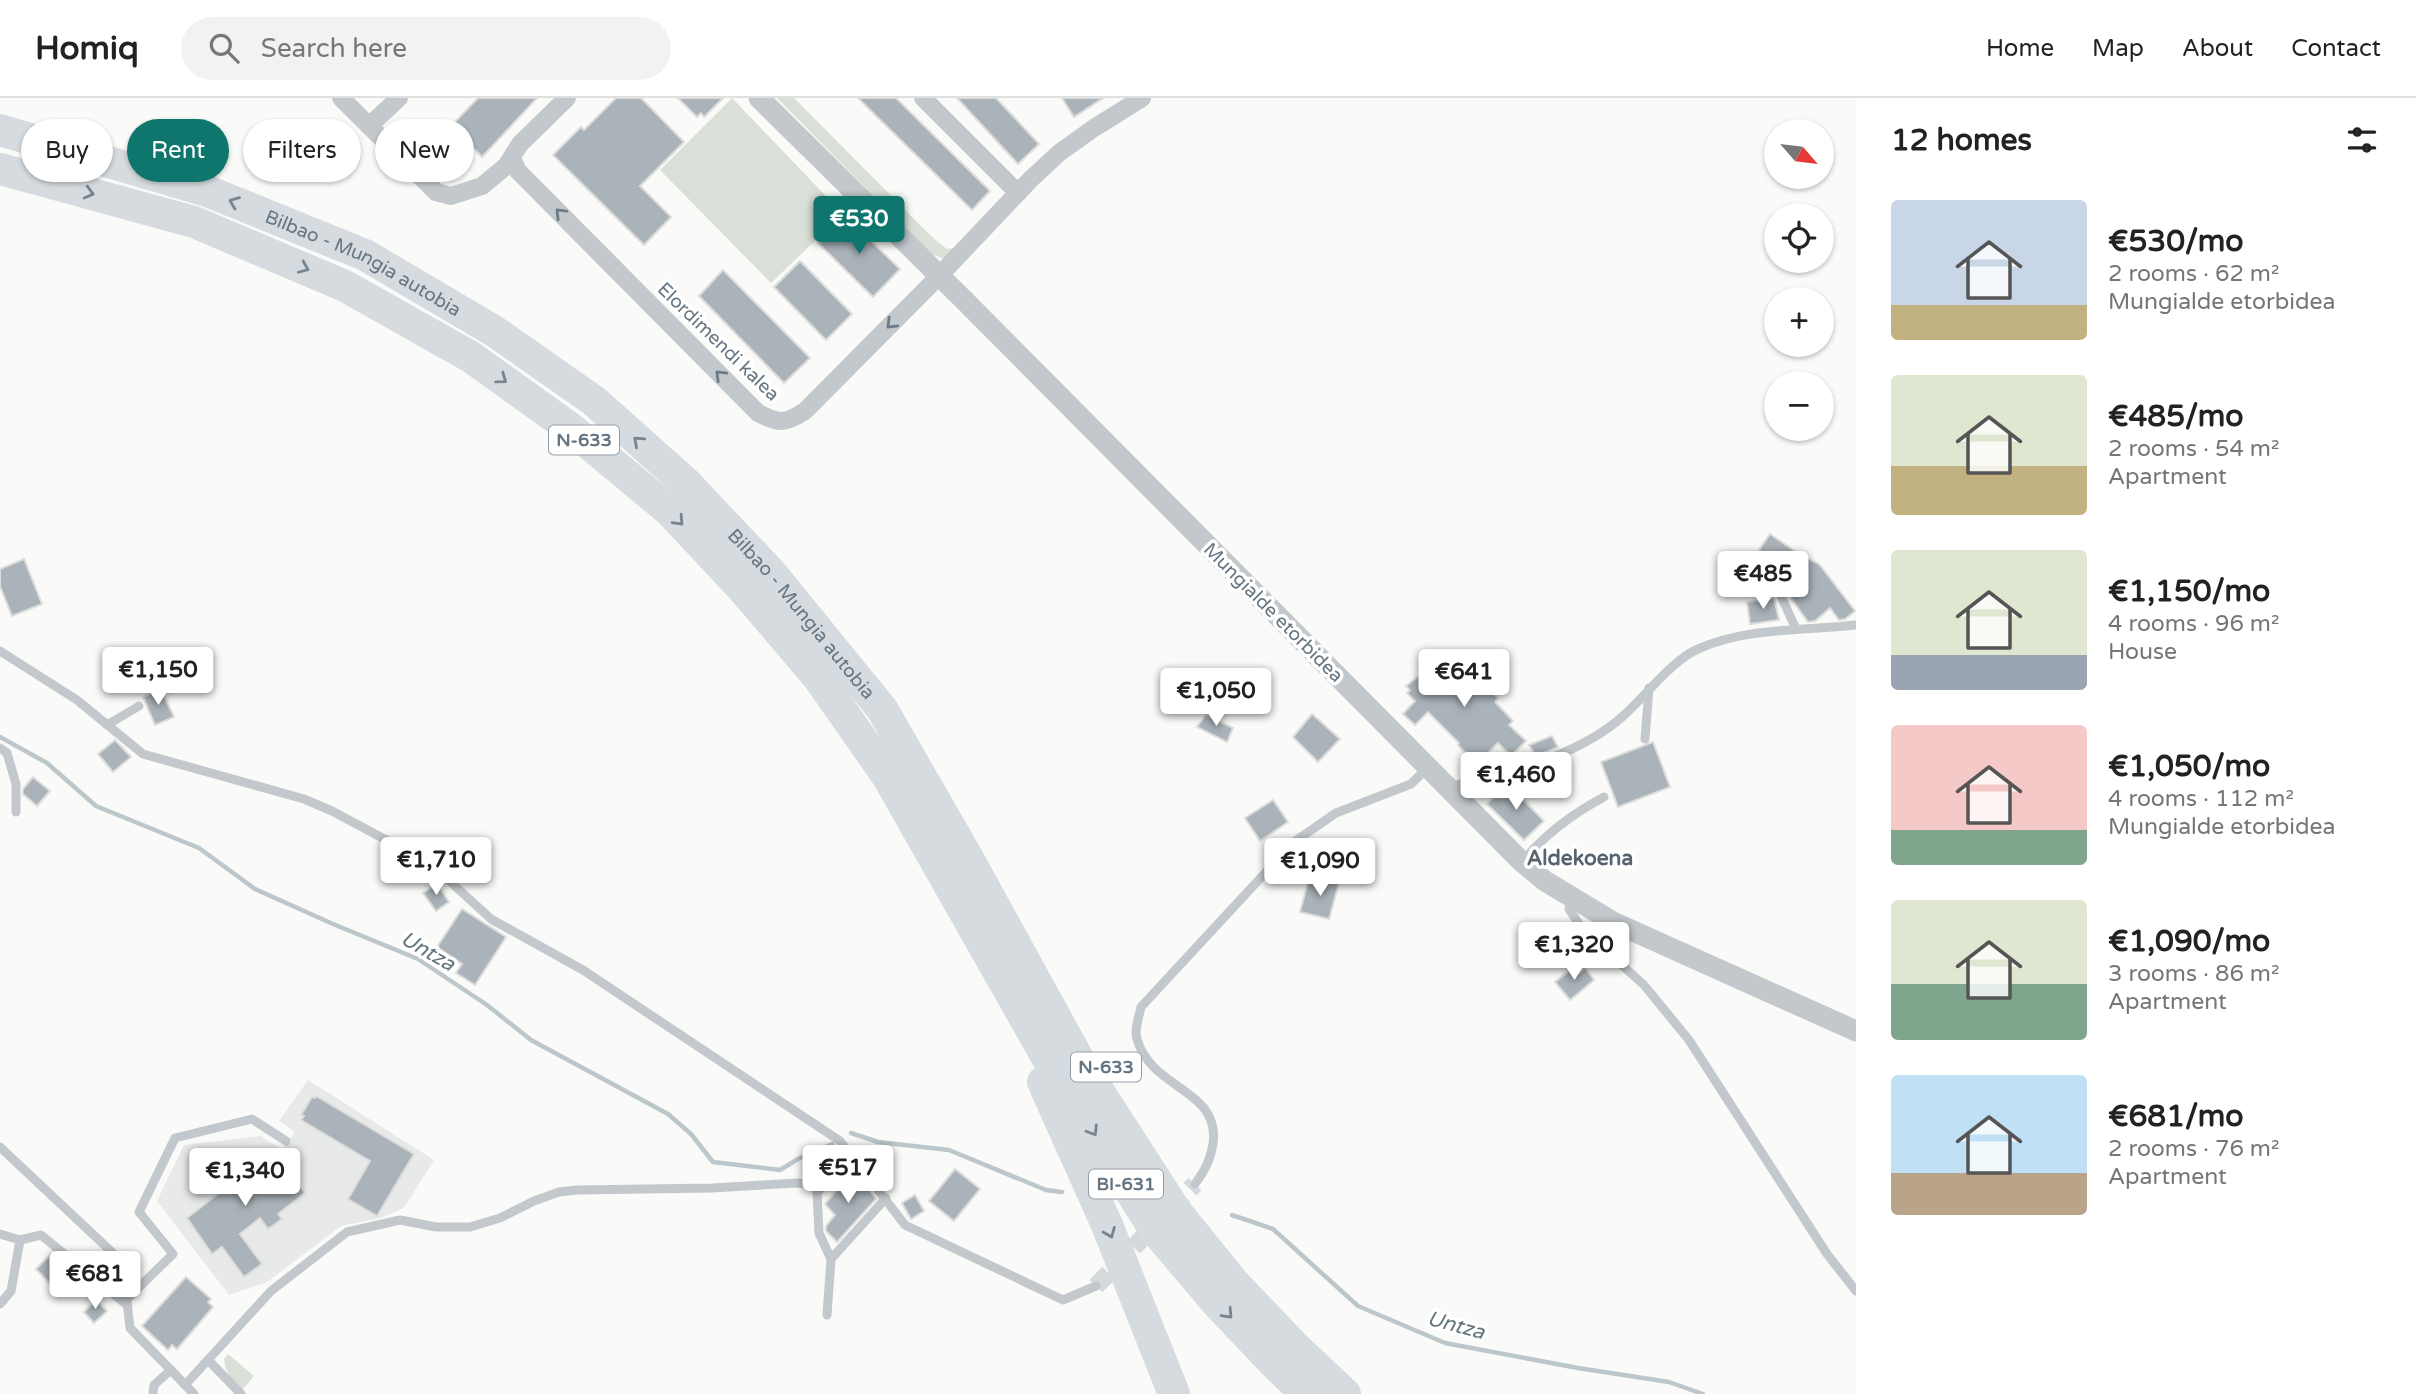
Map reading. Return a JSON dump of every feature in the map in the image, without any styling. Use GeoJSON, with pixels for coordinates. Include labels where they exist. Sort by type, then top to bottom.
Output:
{"type":"FeatureCollection","features":[{"type":"Feature","properties":{"kind":"highway","name":"Bilbao - Mungia autobia"},"geometry":{"type":"LineString","coordinates":[[0,130],[207,191],[365,255],[494,331],[594,401],[686,484],[772,574],[881,709],[970,862],[1081,1064],[1175,1210],[1233,1282],[1296,1348],[1345,1394]]}},
{"type":"Feature","properties":{"kind":"highway","name":"Bilbao - Mungia autobia"},"geometry":{"type":"LineString","coordinates":[[0,169],[194,222],[345,286],[471,356],[570,428],[670,511],[743,589],[818,677],[888,777],[1056,1073],[1156,1230],[1217,1303],[1306,1394]]}},
{"type":"Feature","properties":{"kind":"highway","name":"N-633"},"geometry":{"type":"LineString","coordinates":[[881,709],[957,806],[1081,1028],[1190,1201],[1234,1256],[1371,1394]]}},
{"type":"Feature","properties":{"kind":"highway"},"geometry":{"type":"LineString","coordinates":[[983,946],[1107,1225],[1174,1394]]}},
{"type":"Feature","properties":{"kind":"street"},"geometry":{"type":"LineString","coordinates":[[341,98],[436,192],[451,196],[482,186],[512,159],[520,144],[567,98]]}},
{"type":"Feature","properties":{"kind":"street"},"geometry":{"type":"LineString","coordinates":[[369,126],[399,98]]}},
{"type":"Feature","properties":{"kind":"street","name":"Mungialde etorbidea"},"geometry":{"type":"LineString","coordinates":[[759,98],[1522,862],[1545,881],[1613,922],[1856,1031]]}},
{"type":"Feature","properties":{"kind":"street"},"geometry":{"type":"LineString","coordinates":[[923,98],[1018,193]]}},
{"type":"Feature","properties":{"kind":"street","name":"Elordimendi kalea"},"geometry":{"type":"LineString","coordinates":[[512,159],[518,171],[729,384],[758,412],[781,422],[792,420],[805,411],[1059,153],[1142,98]]}},
{"type":"Feature","properties":{"kind":"lane"},"geometry":{"type":"LineString","coordinates":[[1778,569],[1781,596],[1796,629]]}},
{"type":"Feature","properties":{"kind":"lane"},"geometry":{"type":"LineString","coordinates":[[1448,787],[1544,761],[1587,742],[1623,716],[1649,688],[1694,650],[1725,638],[1856,625]]}},
{"type":"Feature","properties":{"kind":"lane"},"geometry":{"type":"LineString","coordinates":[[0,651],[77,700],[143,754],[304,799],[432,864],[491,919],[583,970],[840,1141],[905,1225],[1063,1300],[1096,1286]]}},
{"type":"Feature","properties":{"kind":"lane"},"geometry":{"type":"LineString","coordinates":[[1644,739],[1649,688]]}},
{"type":"Feature","properties":{"kind":"lane"},"geometry":{"type":"LineString","coordinates":[[107,724],[139,706]]}},
{"type":"Feature","properties":{"kind":"lane"},"geometry":{"type":"LineString","coordinates":[[0,748],[7,753],[16,784],[16,811]]}},
{"type":"Feature","properties":{"kind":"lane"},"geometry":{"type":"LineString","coordinates":[[1195,1184],[1210,1164],[1215,1130],[1209,1115],[1196,1099],[1162,1077],[1142,1053],[1136,1036],[1141,1007],[1294,842],[1336,813],[1411,784],[1428,766]]}},
{"type":"Feature","properties":{"kind":"lane"},"geometry":{"type":"LineString","coordinates":[[1522,862],[1536,845],[1568,817],[1604,797]]}},
{"type":"Feature","properties":{"kind":"lane"},"geometry":{"type":"LineString","coordinates":[[1573,899],[1569,909],[1583,930],[1644,985],[1689,1040],[1827,1254],[1856,1291]]}},
{"type":"Feature","properties":{"kind":"lane"},"geometry":{"type":"LineString","coordinates":[[127,1302],[173,1254],[139,1212],[175,1138],[252,1119],[286,1140]]}},
{"type":"Feature","properties":{"kind":"lane"},"geometry":{"type":"LineString","coordinates":[[0,1147],[115,1255],[125,1283],[130,1328],[194,1394]]}},
{"type":"Feature","properties":{"kind":"lane"},"geometry":{"type":"LineString","coordinates":[[827,1315],[831,1259],[819,1233],[817,1192],[855,1160]]}},
{"type":"Feature","properties":{"kind":"lane"},"geometry":{"type":"LineString","coordinates":[[185,1385],[271,1292],[347,1232],[400,1220],[436,1227],[470,1227],[500,1218],[559,1192],[578,1190],[712,1188],[797,1183],[824,1186]]}},
{"type":"Feature","properties":{"kind":"lane"},"geometry":{"type":"LineString","coordinates":[[831,1259],[886,1198]]}},
{"type":"Feature","properties":{"kind":"lane"},"geometry":{"type":"LineString","coordinates":[[0,1234],[20,1240],[41,1235],[127,1302]]}},
{"type":"Feature","properties":{"kind":"lane"},"geometry":{"type":"LineString","coordinates":[[0,1304],[11,1291],[20,1240]]}},
{"type":"Feature","properties":{"kind":"lane"},"geometry":{"type":"LineString","coordinates":[[208,1360],[241,1394]]}},
{"type":"Feature","properties":{"kind":"lane"},"geometry":{"type":"LineString","coordinates":[[153,1394],[154,1385],[171,1370]]}},
{"type":"Feature","properties":{"kind":"shaded area"},"geometry":{"type":"Polygon","coordinates":[[[732,98],[843,214],[771,283],[660,170],[732,98]]]}},
{"type":"Feature","properties":{"kind":"shaded area"},"geometry":{"type":"Polygon","coordinates":[[[777,98],[794,98],[932,237],[947,249],[956,248],[944,259],[931,254],[777,98]]]}},
{"type":"Feature","properties":{"kind":"shaded area"},"geometry":{"type":"Polygon","coordinates":[[[308,1080],[434,1160],[404,1208],[381,1218],[341,1226],[267,1282],[229,1295],[157,1201],[184,1145],[261,1136],[282,1150],[295,1132],[279,1121],[308,1080]]]}},
{"type":"Feature","properties":{"kind":"shaded area"},"geometry":{"type":"Polygon","coordinates":[[[228,1354],[254,1376],[243,1389],[228,1372],[224,1359],[228,1354]]]}},
{"type":"Feature","properties":{"kind":"building"},"geometry":{"type":"Polygon","coordinates":[[[478,98],[537,98],[482,157],[474,149],[474,119],[458,119],[478,98]]]}},
{"type":"Feature","properties":{"kind":"building"},"geometry":{"type":"Polygon","coordinates":[[[616,98],[641,98],[684,142],[640,186],[671,217],[644,245],[553,155],[581,127],[584,130],[616,98]]]}},
{"type":"Feature","properties":{"kind":"building"},"geometry":{"type":"Polygon","coordinates":[[[678,98],[723,98],[704,117],[701,113],[697,117],[678,98]]]}},
{"type":"Feature","properties":{"kind":"building"},"geometry":{"type":"Polygon","coordinates":[[[858,98],[896,98],[990,191],[972,210],[858,98]]]}},
{"type":"Feature","properties":{"kind":"building"},"geometry":{"type":"Polygon","coordinates":[[[957,98],[996,98],[1039,144],[1018,164],[957,98]]]}},
{"type":"Feature","properties":{"kind":"building"},"geometry":{"type":"Polygon","coordinates":[[[1062,98],[1103,98],[1074,117],[1062,98]]]}},
{"type":"Feature","properties":{"kind":"building"},"geometry":{"type":"Polygon","coordinates":[[[845,216],[900,269],[873,297],[818,243],[845,216]]]}},
{"type":"Feature","properties":{"kind":"building"},"geometry":{"type":"Polygon","coordinates":[[[800,261],[852,314],[826,340],[774,287],[800,261]]]}},
{"type":"Feature","properties":{"kind":"building"},"geometry":{"type":"Polygon","coordinates":[[[723,270],[810,358],[784,383],[699,296],[723,270]]]}},
{"type":"Feature","properties":{"kind":"building"},"geometry":{"type":"Polygon","coordinates":[[[1770,534],[1819,564],[1855,611],[1839,620],[1830,608],[1815,621],[1808,622],[1787,589],[1802,578],[1759,550],[1770,534]]]}},
{"type":"Feature","properties":{"kind":"building"},"geometry":{"type":"Polygon","coordinates":[[[24,559],[42,604],[12,616],[0,586],[0,569],[24,559]]]}},
{"type":"Feature","properties":{"kind":"building"},"geometry":{"type":"Polygon","coordinates":[[[1774,598],[1779,620],[1750,624],[1747,602],[1774,598]]]}},
{"type":"Feature","properties":{"kind":"building"},"geometry":{"type":"Polygon","coordinates":[[[1472,653],[1483,663],[1474,674],[1498,698],[1495,702],[1513,721],[1509,725],[1526,741],[1511,756],[1498,743],[1478,763],[1468,753],[1467,755],[1459,743],[1428,712],[1415,725],[1403,714],[1415,701],[1407,693],[1410,690],[1406,686],[1429,668],[1444,678],[1465,655],[1468,657],[1472,653]]]}},
{"type":"Feature","properties":{"kind":"building"},"geometry":{"type":"Polygon","coordinates":[[[161,689],[174,717],[155,725],[143,697],[161,689]]]}},
{"type":"Feature","properties":{"kind":"building"},"geometry":{"type":"Polygon","coordinates":[[[1312,714],[1340,739],[1318,762],[1293,737],[1312,714]]]}},
{"type":"Feature","properties":{"kind":"building"},"geometry":{"type":"Polygon","coordinates":[[[1206,715],[1233,728],[1227,742],[1197,727],[1206,715]]]}},
{"type":"Feature","properties":{"kind":"building"},"geometry":{"type":"Polygon","coordinates":[[[1552,736],[1558,747],[1536,756],[1529,745],[1552,736]]]}},
{"type":"Feature","properties":{"kind":"building"},"geometry":{"type":"Polygon","coordinates":[[[115,740],[131,757],[113,772],[98,754],[115,740]]]}},
{"type":"Feature","properties":{"kind":"building"},"geometry":{"type":"Polygon","coordinates":[[[1653,742],[1670,787],[1618,807],[1601,762],[1653,742]]]}},
{"type":"Feature","properties":{"kind":"building"},"geometry":{"type":"Polygon","coordinates":[[[33,777],[50,791],[37,806],[23,794],[23,789],[33,777]]]}},
{"type":"Feature","properties":{"kind":"building"},"geometry":{"type":"Polygon","coordinates":[[[1508,784],[1544,821],[1524,840],[1487,804],[1508,784]]]}},
{"type":"Feature","properties":{"kind":"building"},"geometry":{"type":"Polygon","coordinates":[[[1273,800],[1288,822],[1260,841],[1245,818],[1273,800]]]}},
{"type":"Feature","properties":{"kind":"building"},"geometry":{"type":"Polygon","coordinates":[[[1317,878],[1339,883],[1329,919],[1300,912],[1308,882],[1317,884],[1317,878]]]}},
{"type":"Feature","properties":{"kind":"building"},"geometry":{"type":"Polygon","coordinates":[[[437,884],[449,902],[436,911],[423,893],[437,884]]]}},
{"type":"Feature","properties":{"kind":"building"},"geometry":{"type":"Polygon","coordinates":[[[462,909],[506,937],[475,985],[456,973],[462,964],[437,947],[462,909]]]}},
{"type":"Feature","properties":{"kind":"building"},"geometry":{"type":"Polygon","coordinates":[[[1574,967],[1579,973],[1585,968],[1594,980],[1570,1000],[1555,982],[1574,967]]]}},
{"type":"Feature","properties":{"kind":"building"},"geometry":{"type":"Polygon","coordinates":[[[316,1096],[414,1154],[377,1216],[348,1199],[370,1161],[301,1120],[304,1116],[301,1115],[312,1097],[316,1096]]]}},
{"type":"Feature","properties":{"kind":"building"},"geometry":{"type":"Polygon","coordinates":[[[829,1148],[837,1166],[817,1178],[808,1157],[829,1148]]]}},
{"type":"Feature","properties":{"kind":"building"},"geometry":{"type":"Polygon","coordinates":[[[259,1152],[287,1168],[305,1193],[278,1214],[282,1219],[268,1229],[260,1218],[240,1234],[262,1264],[244,1277],[222,1247],[212,1254],[187,1218],[219,1193],[213,1187],[259,1152]]]}},
{"type":"Feature","properties":{"kind":"building"},"geometry":{"type":"Polygon","coordinates":[[[955,1169],[980,1189],[954,1221],[929,1201],[955,1169]]]}},
{"type":"Feature","properties":{"kind":"building"},"geometry":{"type":"Polygon","coordinates":[[[854,1170],[876,1199],[837,1242],[826,1231],[826,1226],[835,1215],[825,1204],[854,1170]]]}},
{"type":"Feature","properties":{"kind":"building"},"geometry":{"type":"Polygon","coordinates":[[[915,1195],[924,1211],[911,1219],[902,1203],[915,1195]]]}},
{"type":"Feature","properties":{"kind":"building"},"geometry":{"type":"Polygon","coordinates":[[[51,1254],[72,1275],[56,1290],[36,1269],[51,1254]]]}},
{"type":"Feature","properties":{"kind":"building"},"geometry":{"type":"Polygon","coordinates":[[[186,1277],[211,1299],[208,1302],[213,1307],[177,1349],[172,1345],[168,1350],[142,1326],[186,1277]]]}},
{"type":"Feature","properties":{"kind":"building"},"geometry":{"type":"Polygon","coordinates":[[[96,1300],[107,1311],[94,1323],[84,1312],[96,1300]]]}},
{"type":"Feature","properties":{"kind":"waterway","name":"Untza"},"geometry":{"type":"LineString","coordinates":[[0,737],[47,763],[96,806],[199,848],[255,889],[418,959],[487,1005],[531,1040],[668,1114],[691,1134],[713,1162],[780,1170],[832,1144]]}},
{"type":"Feature","properties":{"kind":"waterway","name":"Untza"},"geometry":{"type":"LineString","coordinates":[[851,1133],[878,1142],[949,1150],[1046,1190],[1062,1192]]}},
{"type":"Feature","properties":{"kind":"waterway","name":"Untza"},"geometry":{"type":"LineString","coordinates":[[1232,1215],[1273,1229],[1358,1306],[1445,1343],[1669,1382],[1703,1394]]}},
{"type":"Feature","properties":{"kind":"tunnel"},"geometry":{"type":"LineString","coordinates":[[1096,1286],[1195,1184]]}},
{"type":"Feature","properties":{"kind":"district","name":"Aldekoena"},"geometry":{"type":"Point","coordinates":[1580,858]}}]}
